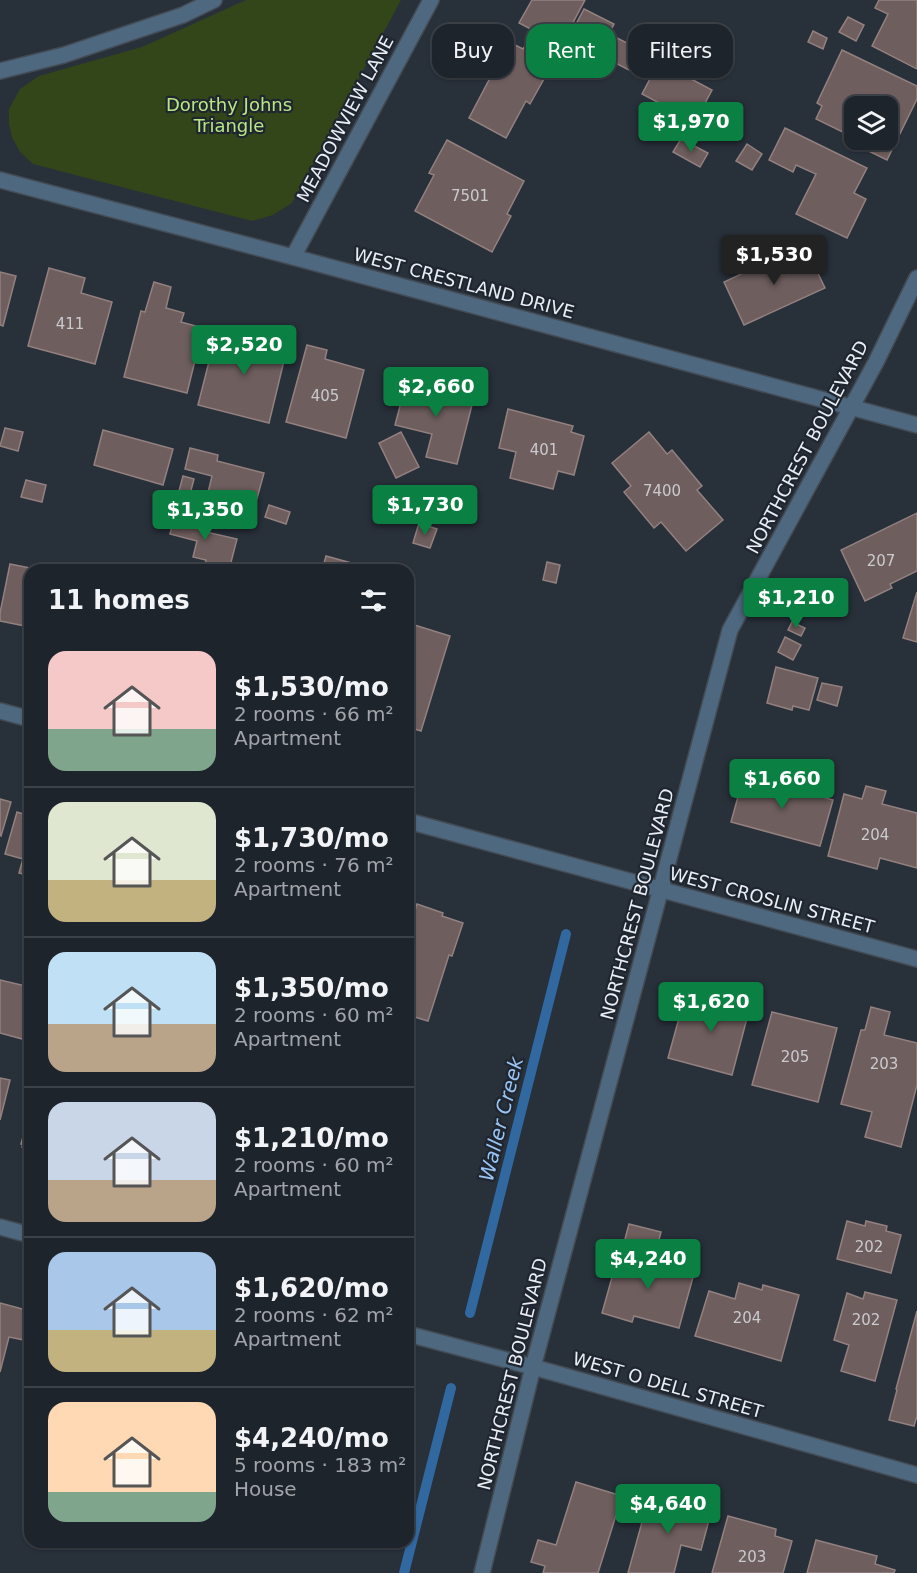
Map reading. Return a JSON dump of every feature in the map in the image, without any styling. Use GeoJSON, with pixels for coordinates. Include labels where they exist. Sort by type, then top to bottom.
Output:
{"type":"FeatureCollection","features":[{"type":"Feature","properties":{"kind":"street"},"geometry":{"type":"LineString","coordinates":[[0,71],[86,48],[183,15],[214,0]]}},
{"type":"Feature","properties":{"kind":"street","name":"MEADOWVIEW LANE"},"geometry":{"type":"LineString","coordinates":[[293,257],[431,0]]}},
{"type":"Feature","properties":{"kind":"street","name":"WEST CRESTLAND DRIVE"},"geometry":{"type":"LineString","coordinates":[[0,180],[917,425]]}},
{"type":"Feature","properties":{"kind":"street","name":"NORTHCREST BOULEVARD"},"geometry":{"type":"LineString","coordinates":[[482,1573],[533,1367],[730,630],[876,362],[917,278]]}},
{"type":"Feature","properties":{"kind":"street"},"geometry":{"type":"LineString","coordinates":[[0,711],[24,717]]}},
{"type":"Feature","properties":{"kind":"street","name":"WEST CROSLIN STREET"},"geometry":{"type":"LineString","coordinates":[[414,823],[917,960]]}},
{"type":"Feature","properties":{"kind":"street"},"geometry":{"type":"LineString","coordinates":[[0,1227],[24,1233]]}},
{"type":"Feature","properties":{"kind":"street","name":"WEST O DELL STREET"},"geometry":{"type":"LineString","coordinates":[[414,1337],[533,1367],[917,1475]]}},
{"type":"Feature","properties":{"kind":"green space","name":"Dorothy Johns Triangle"},"geometry":{"type":"Polygon","coordinates":[[[246,0],[401,0],[292,203],[273,215],[252,221],[33,164],[20,152],[12,137],[9,109],[20,89],[39,76],[142,47],[246,0]]]}},
{"type":"Feature","properties":{"kind":"building"},"geometry":{"type":"Polygon","coordinates":[[[532,0],[585,0],[572,24],[526,24],[526,27],[519,23],[532,0]]]}},
{"type":"Feature","properties":{"kind":"building"},"geometry":{"type":"Polygon","coordinates":[[[879,0],[917,0],[917,69],[872,46],[888,14],[875,8],[879,0]]]}},
{"type":"Feature","properties":{"kind":"building"},"geometry":{"type":"Polygon","coordinates":[[[584,9],[614,24],[576,24],[584,9]]]}},
{"type":"Feature","properties":{"kind":"building"},"geometry":{"type":"Polygon","coordinates":[[[848,17],[864,25],[856,41],[839,32],[848,17]]]}},
{"type":"Feature","properties":{"kind":"building"},"geometry":{"type":"Polygon","coordinates":[[[813,31],[827,38],[823,49],[808,42],[813,31]]]}},
{"type":"Feature","properties":{"kind":"building"},"geometry":{"type":"Polygon","coordinates":[[[616,38],[628,44],[628,69],[616,63],[616,38]]]}},
{"type":"Feature","properties":{"kind":"building"},"geometry":{"type":"Polygon","coordinates":[[[514,44],[523,49],[526,46],[526,78],[544,79],[530,104],[526,101],[506,138],[469,118],[490,78],[514,78],[514,44]]]}},
{"type":"Feature","properties":{"kind":"building"},"geometry":{"type":"Polygon","coordinates":[[[842,50],[917,86],[917,99],[898,138],[898,96],[844,96],[844,133],[816,119],[822,106],[817,103],[842,50]]]}},
{"type":"Feature","properties":{"kind":"building"},"geometry":{"type":"Polygon","coordinates":[[[650,78],[689,78],[712,90],[695,122],[642,94],[650,78]]]}},
{"type":"Feature","properties":{"kind":"building"},"geometry":{"type":"Polygon","coordinates":[[[785,128],[867,168],[854,193],[866,199],[847,238],[796,214],[816,174],[796,165],[793,172],[769,160],[785,128]]]}},
{"type":"Feature","properties":{"kind":"building"},"geometry":{"type":"Polygon","coordinates":[[[681,139],[708,153],[700,167],[673,152],[681,139]]]}},
{"type":"Feature","properties":{"kind":"building"},"geometry":{"type":"Polygon","coordinates":[[[447,140],[524,181],[507,214],[511,216],[492,252],[415,211],[434,175],[429,173],[447,140]]]}},
{"type":"Feature","properties":{"kind":"building"},"geometry":{"type":"Polygon","coordinates":[[[747,144],[762,154],[752,170],[736,161],[747,144]]]}},
{"type":"Feature","properties":{"kind":"building"},"geometry":{"type":"Polygon","coordinates":[[[866,150],[892,150],[887,160],[866,150]]]}},
{"type":"Feature","properties":{"kind":"building"},"geometry":{"type":"Polygon","coordinates":[[[800,248],[806,262],[811,259],[825,288],[744,325],[724,282],[754,268],[753,265],[763,261],[764,264],[800,248]]]}},
{"type":"Feature","properties":{"kind":"building"},"geometry":{"type":"Polygon","coordinates":[[[49,268],[85,278],[81,293],[112,302],[95,364],[28,346],[49,268]]]}},
{"type":"Feature","properties":{"kind":"building"},"geometry":{"type":"Polygon","coordinates":[[[0,272],[16,276],[3,326],[0,325],[0,272]]]}},
{"type":"Feature","properties":{"kind":"building"},"geometry":{"type":"Polygon","coordinates":[[[154,282],[171,287],[166,308],[184,313],[181,322],[203,328],[187,393],[124,377],[141,311],[145,312],[154,282]]]}},
{"type":"Feature","properties":{"kind":"building"},"geometry":{"type":"Polygon","coordinates":[[[216,334],[244,340],[246,334],[288,344],[269,423],[198,405],[216,334]]]}},
{"type":"Feature","properties":{"kind":"building"},"geometry":{"type":"Polygon","coordinates":[[[307,345],[327,350],[325,359],[364,370],[346,438],[286,422],[307,345]]]}},
{"type":"Feature","properties":{"kind":"building"},"geometry":{"type":"Polygon","coordinates":[[[407,380],[474,397],[457,464],[426,457],[432,434],[395,425],[407,380]]]}},
{"type":"Feature","properties":{"kind":"building"},"geometry":{"type":"Polygon","coordinates":[[[508,409],[573,426],[571,432],[584,436],[574,475],[558,471],[553,489],[510,478],[516,452],[499,448],[508,409]]]}},
{"type":"Feature","properties":{"kind":"building"},"geometry":{"type":"Polygon","coordinates":[[[5,428],[23,432],[18,451],[0,446],[5,428]]]}},
{"type":"Feature","properties":{"kind":"building"},"geometry":{"type":"Polygon","coordinates":[[[103,430],[173,449],[163,485],[94,465],[103,430]]]}},
{"type":"Feature","properties":{"kind":"building"},"geometry":{"type":"Polygon","coordinates":[[[401,432],[419,467],[396,478],[379,443],[401,432]]]}},
{"type":"Feature","properties":{"kind":"building"},"geometry":{"type":"Polygon","coordinates":[[[649,432],[667,454],[672,450],[702,486],[697,490],[723,520],[686,551],[661,522],[654,528],[624,492],[631,486],[612,463],[649,432]]]}},
{"type":"Feature","properties":{"kind":"building"},"geometry":{"type":"Polygon","coordinates":[[[190,448],[218,455],[217,461],[264,473],[254,509],[207,497],[212,476],[185,469],[190,448]]]}},
{"type":"Feature","properties":{"kind":"building"},"geometry":{"type":"Polygon","coordinates":[[[183,476],[194,479],[190,494],[179,491],[183,476]]]}},
{"type":"Feature","properties":{"kind":"building"},"geometry":{"type":"Polygon","coordinates":[[[26,480],[46,485],[42,502],[21,497],[26,480]]]}},
{"type":"Feature","properties":{"kind":"building"},"geometry":{"type":"Polygon","coordinates":[[[269,505],[290,512],[286,524],[265,517],[269,505]]]}},
{"type":"Feature","properties":{"kind":"building"},"geometry":{"type":"Polygon","coordinates":[[[176,511],[209,519],[206,532],[237,539],[231,564],[205,564],[206,560],[193,557],[197,541],[170,534],[176,511]]]}},
{"type":"Feature","properties":{"kind":"building"},"geometry":{"type":"Polygon","coordinates":[[[917,513],[917,571],[890,584],[892,588],[865,601],[841,550],[917,513]]]}},
{"type":"Feature","properties":{"kind":"building"},"geometry":{"type":"Polygon","coordinates":[[[419,523],[437,529],[430,548],[413,543],[419,523]]]}},
{"type":"Feature","properties":{"kind":"building"},"geometry":{"type":"Polygon","coordinates":[[[326,556],[355,564],[324,564],[326,556]]]}},
{"type":"Feature","properties":{"kind":"building"},"geometry":{"type":"Polygon","coordinates":[[[547,562],[560,565],[556,583],[543,580],[547,562]]]}},
{"type":"Feature","properties":{"kind":"building"},"geometry":{"type":"Polygon","coordinates":[[[10,564],[24,567],[24,626],[0,621],[10,564]]]}},
{"type":"Feature","properties":{"kind":"building"},"geometry":{"type":"Polygon","coordinates":[[[917,592],[917,642],[903,638],[917,592]]]}},
{"type":"Feature","properties":{"kind":"building"},"geometry":{"type":"Polygon","coordinates":[[[792,622],[805,628],[801,636],[788,630],[792,622]]]}},
{"type":"Feature","properties":{"kind":"building"},"geometry":{"type":"Polygon","coordinates":[[[414,625],[450,636],[421,731],[414,729],[414,625]]]}},
{"type":"Feature","properties":{"kind":"building"},"geometry":{"type":"Polygon","coordinates":[[[785,637],[801,645],[793,660],[778,652],[785,637]]]}},
{"type":"Feature","properties":{"kind":"building"},"geometry":{"type":"Polygon","coordinates":[[[776,667],[818,678],[809,710],[793,706],[792,710],[767,703],[776,667]]]}},
{"type":"Feature","properties":{"kind":"building"},"geometry":{"type":"Polygon","coordinates":[[[822,683],[842,687],[837,706],[817,700],[822,683]]]}},
{"type":"Feature","properties":{"kind":"building"},"geometry":{"type":"Polygon","coordinates":[[[744,775],[771,783],[773,777],[791,781],[789,788],[833,800],[820,846],[731,822],[744,775]]]}},
{"type":"Feature","properties":{"kind":"building"},"geometry":{"type":"Polygon","coordinates":[[[866,786],[886,791],[882,804],[917,813],[917,868],[880,858],[877,869],[828,856],[844,794],[862,799],[866,786]]]}},
{"type":"Feature","properties":{"kind":"building"},"geometry":{"type":"Polygon","coordinates":[[[0,799],[11,802],[1,836],[0,835],[0,799]]]}},
{"type":"Feature","properties":{"kind":"building"},"geometry":{"type":"Polygon","coordinates":[[[17,812],[24,814],[24,874],[19,873],[23,859],[5,854],[17,812]]]}},
{"type":"Feature","properties":{"kind":"building"},"geometry":{"type":"Polygon","coordinates":[[[417,904],[463,923],[452,956],[449,955],[428,1021],[414,1017],[415,910],[417,904]]]}},
{"type":"Feature","properties":{"kind":"building"},"geometry":{"type":"Polygon","coordinates":[[[0,980],[24,986],[24,1039],[0,1033],[0,980]]]}},
{"type":"Feature","properties":{"kind":"building"},"geometry":{"type":"Polygon","coordinates":[[[704,990],[751,1003],[732,1075],[668,1058],[681,1011],[697,1015],[704,990]]]}},
{"type":"Feature","properties":{"kind":"building"},"geometry":{"type":"Polygon","coordinates":[[[871,1007],[890,1012],[884,1035],[917,1043],[917,1085],[901,1147],[865,1137],[872,1112],[841,1104],[861,1030],[865,1030],[871,1007]]]}},
{"type":"Feature","properties":{"kind":"building"},"geometry":{"type":"Polygon","coordinates":[[[772,1012],[837,1028],[818,1102],[752,1085],[772,1012]]]}},
{"type":"Feature","properties":{"kind":"building"},"geometry":{"type":"Polygon","coordinates":[[[0,1078],[10,1080],[0,1120],[0,1078]]]}},
{"type":"Feature","properties":{"kind":"building"},"geometry":{"type":"Polygon","coordinates":[[[847,1221],[865,1226],[866,1221],[887,1226],[886,1231],[901,1235],[891,1273],[837,1259],[847,1221]]]}},
{"type":"Feature","properties":{"kind":"building"},"geometry":{"type":"Polygon","coordinates":[[[629,1224],[661,1232],[656,1251],[624,1243],[629,1224]]]}},
{"type":"Feature","properties":{"kind":"building"},"geometry":{"type":"Polygon","coordinates":[[[620,1249],[695,1270],[679,1328],[634,1316],[632,1322],[602,1313],[620,1249]]]}},
{"type":"Feature","properties":{"kind":"building"},"geometry":{"type":"Polygon","coordinates":[[[739,1283],[762,1290],[763,1285],[799,1295],[781,1361],[695,1336],[709,1291],[735,1299],[739,1283]]]}},
{"type":"Feature","properties":{"kind":"building"},"geometry":{"type":"Polygon","coordinates":[[[865,1292],[897,1300],[875,1381],[841,1371],[849,1345],[834,1340],[847,1293],[863,1299],[865,1292]]]}},
{"type":"Feature","properties":{"kind":"building"},"geometry":{"type":"Polygon","coordinates":[[[0,1303],[24,1309],[24,1340],[9,1337],[0,1372],[0,1303]]]}},
{"type":"Feature","properties":{"kind":"building"},"geometry":{"type":"Polygon","coordinates":[[[917,1311],[917,1416],[914,1426],[889,1420],[917,1311]]]}},
{"type":"Feature","properties":{"kind":"building"},"geometry":{"type":"Polygon","coordinates":[[[576,1482],[622,1496],[598,1573],[543,1573],[545,1566],[531,1562],[538,1540],[556,1545],[576,1482]]]}},
{"type":"Feature","properties":{"kind":"building"},"geometry":{"type":"Polygon","coordinates":[[[660,1495],[712,1509],[701,1550],[681,1545],[674,1573],[628,1573],[647,1504],[657,1506],[660,1495]]]}},
{"type":"Feature","properties":{"kind":"building"},"geometry":{"type":"Polygon","coordinates":[[[728,1516],[776,1529],[775,1536],[792,1541],[783,1573],[712,1573],[728,1516]]]}},
{"type":"Feature","properties":{"kind":"building"},"geometry":{"type":"Polygon","coordinates":[[[816,1540],[877,1556],[875,1564],[895,1570],[894,1573],[807,1573],[816,1540]]]}},
{"type":"Feature","properties":{"kind":"waterway","name":"Waller Creek"},"geometry":{"type":"LineString","coordinates":[[470,1313],[566,934]]}},
{"type":"Feature","properties":{"kind":"waterway","name":"Waller Creek"},"geometry":{"type":"LineString","coordinates":[[414,1534],[451,1388]]}},
{"type":"Feature","properties":{"kind":"waterway","name":"Waller Creek"},"geometry":{"type":"LineString","coordinates":[[404,1573],[410,1548]]}}]}
